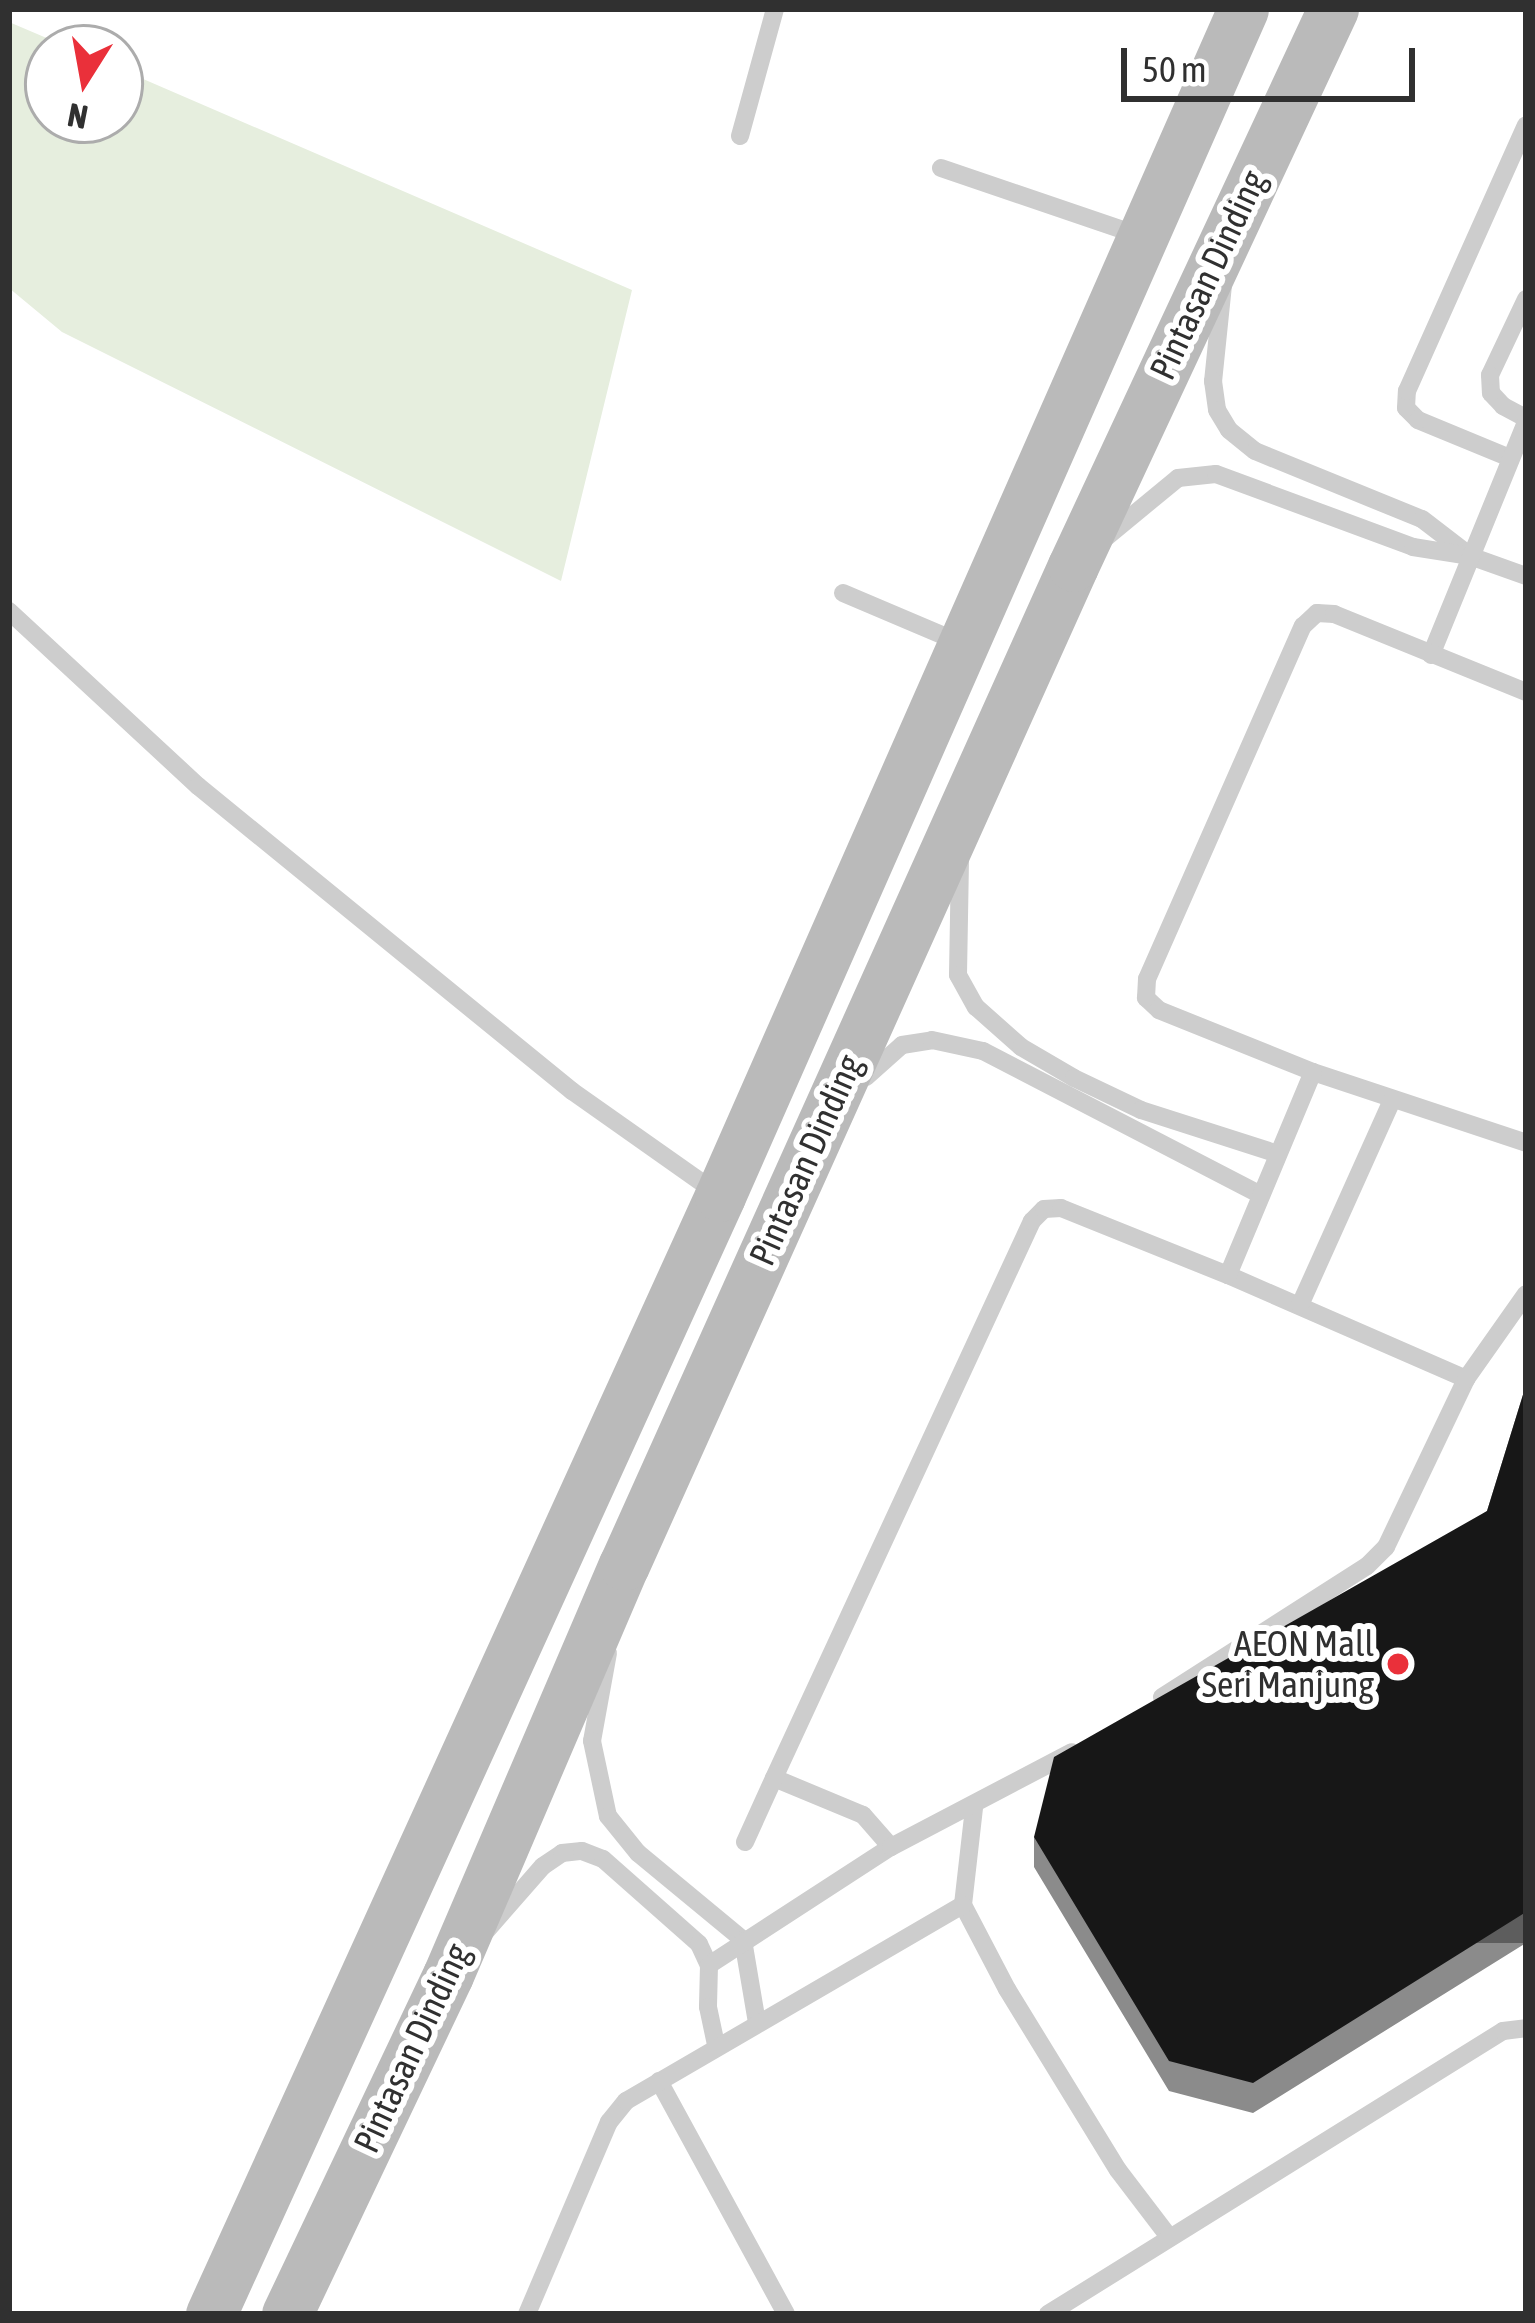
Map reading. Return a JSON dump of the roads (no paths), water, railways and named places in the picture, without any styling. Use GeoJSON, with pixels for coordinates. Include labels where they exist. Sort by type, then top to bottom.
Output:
{"type":"FeatureCollection","features":[{"type":"Feature","properties":{"kind":"main road","name":"Pintasan Dinding"},"geometry":{"type":"LineString","coordinates":[[287,2314],[448,1975],[624,1565],[1073,566],[1333,10]]}},
{"type":"Feature","properties":{"kind":"main road","name":"Pintasan Dinding"},"geometry":{"type":"LineString","coordinates":[[211,2314],[720,1196],[1146,238],[1237,13]]}},
{"type":"Feature","properties":{"kind":"lane"},"geometry":{"type":"LineString","coordinates":[[740,136],[775,9]]}},
{"type":"Feature","properties":{"kind":"lane"},"geometry":{"type":"LineString","coordinates":[[1517,450],[1418,420],[1406,408],[1407,391],[1526,125]]}},
{"type":"Feature","properties":{"kind":"lane"},"geometry":{"type":"LineString","coordinates":[[941,169],[1146,238]]}},
{"type":"Feature","properties":{"kind":"lane"},"geometry":{"type":"LineString","coordinates":[[1230,226],[1213,381],[1217,410],[1229,430],[1256,451],[1422,519],[1470,556]]}},
{"type":"Feature","properties":{"kind":"lane"},"geometry":{"type":"LineString","coordinates":[[1431,655],[1526,420],[1491,393],[1490,375],[1526,299]]}},
{"type":"Feature","properties":{"kind":"lane"},"geometry":{"type":"LineString","coordinates":[[1073,566],[1178,478],[1198,472],[1216,474],[1413,547],[1470,556],[1526,576]]}},
{"type":"Feature","properties":{"kind":"lane"},"geometry":{"type":"LineString","coordinates":[[844,593],[965,645]]}},
{"type":"Feature","properties":{"kind":"lane"},"geometry":{"type":"LineString","coordinates":[[9,610],[198,787],[572,1091],[720,1196]]}},
{"type":"Feature","properties":{"kind":"lane"},"geometry":{"type":"LineString","coordinates":[[1526,692],[1334,614],[1317,613],[1304,626],[1147,980],[1147,998],[1160,1010],[1312,1072],[1526,1143]]}},
{"type":"Feature","properties":{"kind":"lane"},"geometry":{"type":"LineString","coordinates":[[961,819],[958,975],[976,1006],[1021,1047],[1074,1078],[1141,1110],[1278,1154]]}},
{"type":"Feature","properties":{"kind":"lane"},"geometry":{"type":"LineString","coordinates":[[807,1157],[876,1064],[902,1045],[932,1040],[983,1051],[1261,1196]]}},
{"type":"Feature","properties":{"kind":"lane"},"geometry":{"type":"LineString","coordinates":[[1228,1275],[1312,1072]]}},
{"type":"Feature","properties":{"kind":"lane"},"geometry":{"type":"LineString","coordinates":[[1300,1305],[1392,1100]]}},
{"type":"Feature","properties":{"kind":"lane"},"geometry":{"type":"LineString","coordinates":[[745,1842],[1032,1221],[1044,1209],[1061,1208],[1466,1378]]}},
{"type":"Feature","properties":{"kind":"lane"},"geometry":{"type":"LineString","coordinates":[[1141,1711],[1367,1566],[1395,1536],[1417,1475],[1466,1378],[1526,1294]]}},
{"type":"Feature","properties":{"kind":"lane"},"geometry":{"type":"LineString","coordinates":[[624,1565],[592,1741],[608,1816],[638,1853],[743,1940],[757,2023]]}},
{"type":"Feature","properties":{"kind":"lane"},"geometry":{"type":"LineString","coordinates":[[709,1965],[891,1847],[974,1808],[1093,1740]]}},
{"type":"Feature","properties":{"kind":"lane"},"geometry":{"type":"LineString","coordinates":[[774,1778],[863,1816],[891,1847]]}},
{"type":"Feature","properties":{"kind":"lane"},"geometry":{"type":"LineString","coordinates":[[974,1808],[963,1905],[1007,1989],[1118,2170],[1169,2237]]}},
{"type":"Feature","properties":{"kind":"lane"},"geometry":{"type":"LineString","coordinates":[[448,1975],[544,1865],[562,1853],[582,1851],[603,1858],[699,1943],[709,1965],[716,2046]]}},
{"type":"Feature","properties":{"kind":"lane"},"geometry":{"type":"LineString","coordinates":[[527,2314],[609,2122],[626,2101],[963,1905]]}},
{"type":"Feature","properties":{"kind":"lane"},"geometry":{"type":"LineString","coordinates":[[1048,2314],[1503,2031],[1526,2028]]}},
{"type":"Feature","properties":{"kind":"lane"},"geometry":{"type":"LineString","coordinates":[[659,2081],[787,2314]]}},
{"type":"Feature","properties":{"kind":"place","name":"AEON Mall Seri Manjung"},"geometry":{"type":"Point","coordinates":[1398,1664]}}]}
